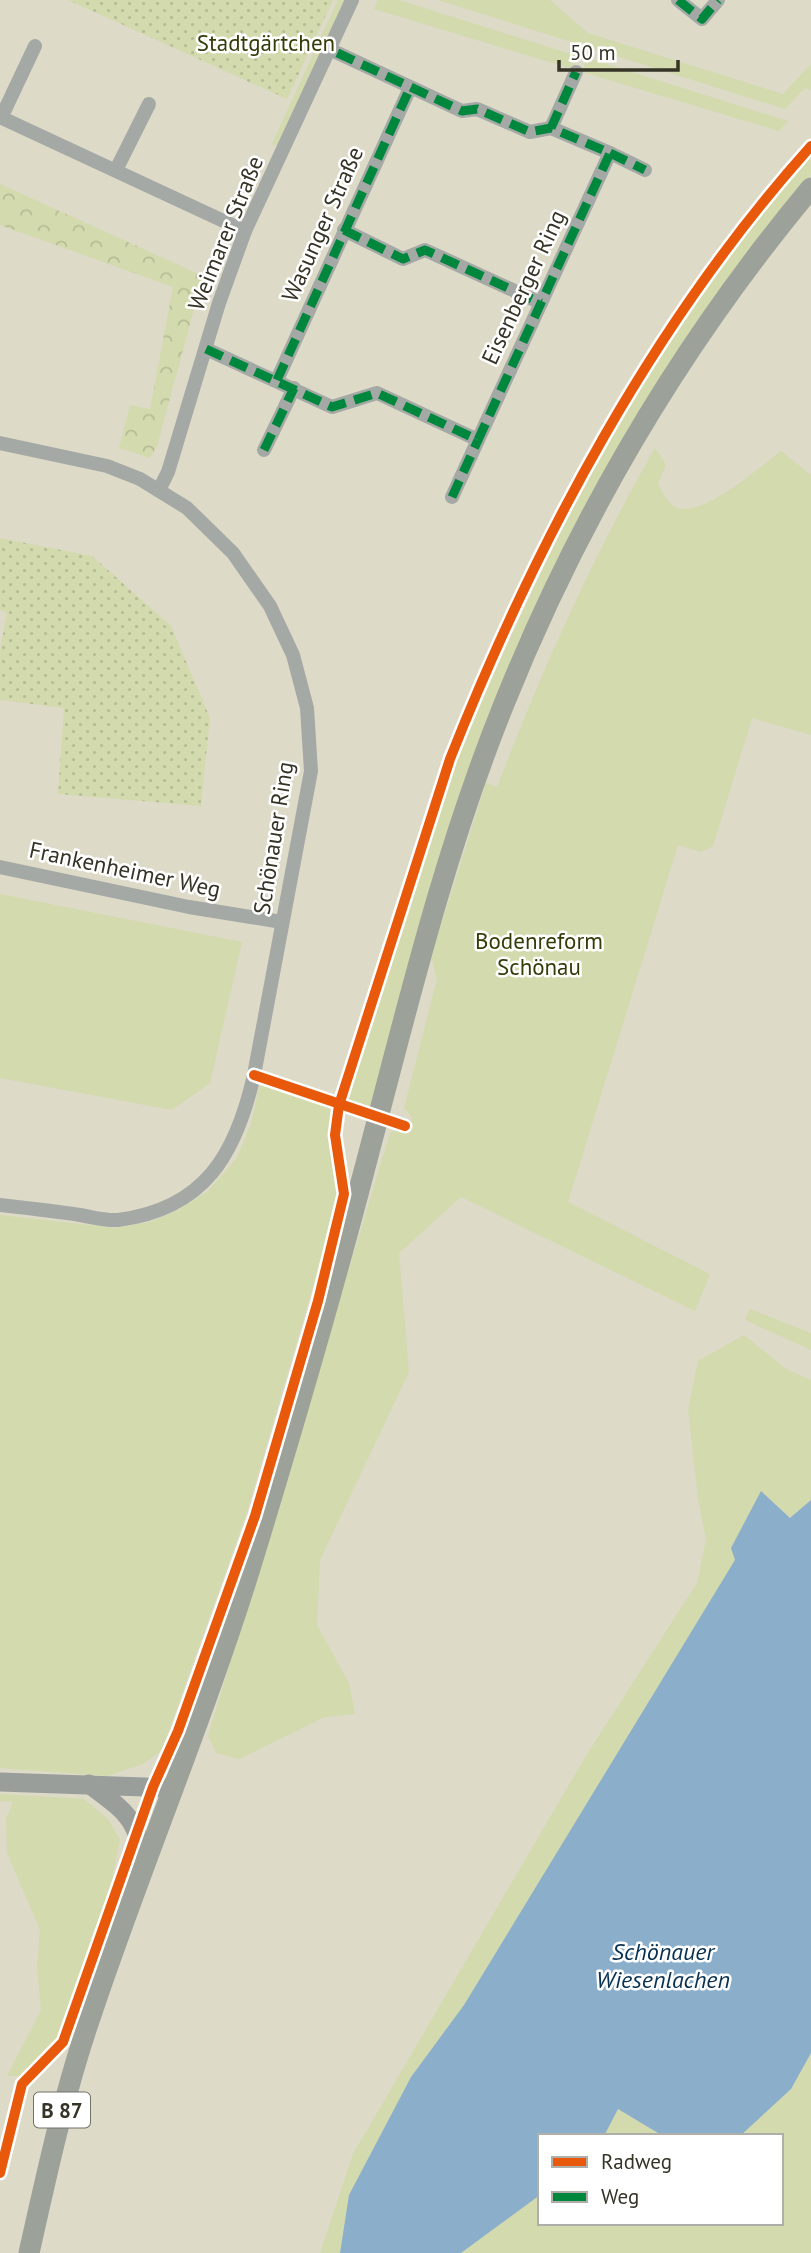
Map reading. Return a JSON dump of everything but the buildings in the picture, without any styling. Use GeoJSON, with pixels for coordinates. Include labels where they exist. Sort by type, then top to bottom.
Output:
{"type":"FeatureCollection","features":[{"type":"Feature","properties":{"kind":"main road","name":"B 87"},"geometry":{"type":"LineString","coordinates":[[29,2253],[59,2120],[90,2017],[249,1570],[330,1303],[431,920],[470,793],[504,704],[548,603],[630,444],[724,297],[811,188]]}},
{"type":"Feature","properties":{"kind":"street","name":"Weimarer Straße"},"geometry":{"type":"LineString","coordinates":[[159,490],[168,472],[245,231],[352,0]]}},
{"type":"Feature","properties":{"kind":"street"},"geometry":{"type":"LineString","coordinates":[[678,0],[702,19],[718,0]]}},
{"type":"Feature","properties":{"kind":"street"},"geometry":{"type":"LineString","coordinates":[[35,46],[1,118],[245,231]]}},
{"type":"Feature","properties":{"kind":"street"},"geometry":{"type":"LineString","coordinates":[[329,49],[462,111],[477,108],[530,132],[551,128],[645,170]]}},
{"type":"Feature","properties":{"kind":"street"},"geometry":{"type":"LineString","coordinates":[[551,128],[576,72]]}},
{"type":"Feature","properties":{"kind":"street","name":"Wasunger Straße"},"geometry":{"type":"LineString","coordinates":[[277,380],[410,88]]}},
{"type":"Feature","properties":{"kind":"street"},"geometry":{"type":"LineString","coordinates":[[116,170],[149,104]]}},
{"type":"Feature","properties":{"kind":"street","name":"Eisenberger Ring"},"geometry":{"type":"LineString","coordinates":[[452,497],[610,153]]}},
{"type":"Feature","properties":{"kind":"street"},"geometry":{"type":"LineString","coordinates":[[344,230],[403,259],[425,250],[541,303]]}},
{"type":"Feature","properties":{"kind":"street"},"geometry":{"type":"LineString","coordinates":[[206,349],[332,407],[377,393],[478,440]]}},
{"type":"Feature","properties":{"kind":"street"},"geometry":{"type":"LineString","coordinates":[[264,450],[294,388]]}},
{"type":"Feature","properties":{"kind":"street","name":"Schönauer Ring"},"geometry":{"type":"LineString","coordinates":[[0,443],[107,466],[159,490],[187,509],[233,553],[271,606],[293,655],[307,708],[310,771],[242,1123],[227,1155],[200,1188],[174,1205],[116,1220],[0,1205]]}},
{"type":"Feature","properties":{"kind":"street","name":"Frankenheimer Weg"},"geometry":{"type":"LineString","coordinates":[[0,867],[282,922]]}},
{"type":"Feature","properties":{"kind":"street"},"geometry":{"type":"LineString","coordinates":[[0,1782],[173,1788]]}},
{"type":"Feature","properties":{"kind":"street"},"geometry":{"type":"LineString","coordinates":[[89,1784],[120,1807],[138,1828],[146,1861]]}},
{"type":"Feature","properties":{"kind":"green space","name":"Stadtgärtchen"},"geometry":{"type":"Polygon","coordinates":[[[68,0],[333,0],[287,99],[68,0]]]}},
{"type":"Feature","properties":{"kind":"green space"},"geometry":{"type":"Polygon","coordinates":[[[338,0],[344,0],[278,146],[272,144],[338,0]]]}},
{"type":"Feature","properties":{"kind":"green space"},"geometry":{"type":"Polygon","coordinates":[[[378,0],[399,0],[577,56],[573,69],[374,9],[378,0]]]}},
{"type":"Feature","properties":{"kind":"green space"},"geometry":{"type":"Polygon","coordinates":[[[438,0],[550,0],[588,33],[783,94],[811,64],[811,90],[805,88],[785,109],[438,0]]]}},
{"type":"Feature","properties":{"kind":"green space"},"geometry":{"type":"Polygon","coordinates":[[[587,58],[788,121],[779,131],[582,72],[587,58]]]}},
{"type":"Feature","properties":{"kind":"green space"},"geometry":{"type":"Polygon","coordinates":[[[811,152],[811,175],[731,274],[671,362],[545,591],[372,1111],[348,1103],[348,1091],[457,752],[567,517],[660,350],[723,262],[811,152]]]}},
{"type":"Feature","properties":{"kind":"green space"},"geometry":{"type":"Polygon","coordinates":[[[0,184],[203,276],[157,446],[150,458],[119,448],[130,405],[150,409],[173,287],[0,225],[0,184]]]}},
{"type":"Feature","properties":{"kind":"green space","name":"Bodenreform Schönau"},"geometry":{"type":"Polygon","coordinates":[[[655,448],[666,465],[658,483],[668,501],[678,508],[689,509],[717,498],[781,451],[811,475],[811,735],[752,718],[713,846],[701,852],[678,845],[568,1202],[710,1274],[695,1311],[461,1197],[399,1253],[409,1372],[320,1560],[317,1625],[349,1683],[355,1714],[325,1717],[239,1759],[216,1753],[208,1736],[390,1133],[413,1118],[404,1108],[437,979],[431,956],[486,783],[497,787],[570,614],[610,530],[655,448]]]}},
{"type":"Feature","properties":{"kind":"green space"},"geometry":{"type":"Polygon","coordinates":[[[0,538],[92,556],[171,626],[210,718],[201,806],[58,794],[64,708],[0,700],[0,651],[7,612],[0,610],[0,538]]]}},
{"type":"Feature","properties":{"kind":"green space"},"geometry":{"type":"Polygon","coordinates":[[[0,894],[242,942],[210,1083],[172,1110],[0,1078],[0,894]]]}},
{"type":"Feature","properties":{"kind":"green space"},"geometry":{"type":"Polygon","coordinates":[[[260,1082],[334,1109],[332,1137],[340,1194],[247,1512],[162,1750],[143,1764],[107,1776],[0,1768],[0,1215],[116,1228],[149,1222],[177,1211],[208,1191],[236,1159],[251,1124],[260,1082]]]}},
{"type":"Feature","properties":{"kind":"green space"},"geometry":{"type":"Polygon","coordinates":[[[750,1309],[811,1333],[811,1350],[745,1320],[750,1309]]]}},
{"type":"Feature","properties":{"kind":"green space"},"geometry":{"type":"Polygon","coordinates":[[[744,1335],[786,1369],[811,1380],[811,1500],[790,1518],[762,1492],[731,1548],[736,1560],[464,2005],[411,2077],[349,2195],[340,2253],[320,2253],[353,2154],[584,1759],[697,1583],[706,1539],[698,1499],[688,1409],[698,1361],[744,1335]]]}},
{"type":"Feature","properties":{"kind":"green space"},"geometry":{"type":"Polygon","coordinates":[[[0,1794],[84,1799],[108,1819],[120,1840],[111,1885],[55,2044],[22,2076],[7,2076],[41,2010],[37,1968],[40,1930],[7,1853],[6,1819],[13,1802],[0,1801],[0,1794]]]}},
{"type":"Feature","properties":{"kind":"green space"},"geometry":{"type":"Polygon","coordinates":[[[811,2053],[811,2253],[461,2253],[538,2196],[538,2225],[783,2225],[783,2134],[742,2134],[791,2089],[811,2053]]]}},
{"type":"Feature","properties":{"kind":"green space"},"geometry":{"type":"Polygon","coordinates":[[[618,2109],[660,2134],[605,2134],[618,2109]]]}},
{"type":"Feature","properties":{"kind":"water","name":"Schönauer Wiesenlachen"},"geometry":{"type":"Polygon","coordinates":[[[761,1491],[790,1518],[811,1500],[811,2053],[791,2089],[742,2134],[660,2134],[618,2109],[605,2134],[538,2134],[538,2196],[461,2253],[340,2253],[349,2195],[411,2077],[464,2005],[735,1560],[731,1548],[761,1491]]]}},
{"type":"Feature","properties":{"kind":"marked path"},"geometry":{"type":"LineString","coordinates":[[678,0],[702,19],[718,0]]}},
{"type":"Feature","properties":{"kind":"marked path"},"geometry":{"type":"LineString","coordinates":[[206,349],[332,407],[377,393],[478,440],[610,153],[551,128],[530,132],[477,109],[462,111],[329,49]]}},
{"type":"Feature","properties":{"kind":"marked path"},"geometry":{"type":"LineString","coordinates":[[551,128],[576,72]]}},
{"type":"Feature","properties":{"kind":"marked path"},"geometry":{"type":"LineString","coordinates":[[277,380],[410,88]]}},
{"type":"Feature","properties":{"kind":"marked path"},"geometry":{"type":"LineString","coordinates":[[610,153],[645,170]]}},
{"type":"Feature","properties":{"kind":"marked path"},"geometry":{"type":"LineString","coordinates":[[344,230],[403,259],[425,250],[541,303]]}},
{"type":"Feature","properties":{"kind":"marked path"},"geometry":{"type":"LineString","coordinates":[[264,450],[294,388]]}},
{"type":"Feature","properties":{"kind":"marked path"},"geometry":{"type":"LineString","coordinates":[[452,497],[478,440]]}},
{"type":"Feature","properties":{"kind":"cycle path"},"geometry":{"type":"LineString","coordinates":[[0,2173],[22,2084],[63,2042],[153,1787],[178,1731],[255,1516],[318,1301],[344,1194],[335,1135],[339,1105],[450,759],[521,596],[604,437],[650,360],[700,285],[754,214],[811,146]]}},
{"type":"Feature","properties":{"kind":"cycle path"},"geometry":{"type":"LineString","coordinates":[[254,1075],[405,1126]]}}]}
